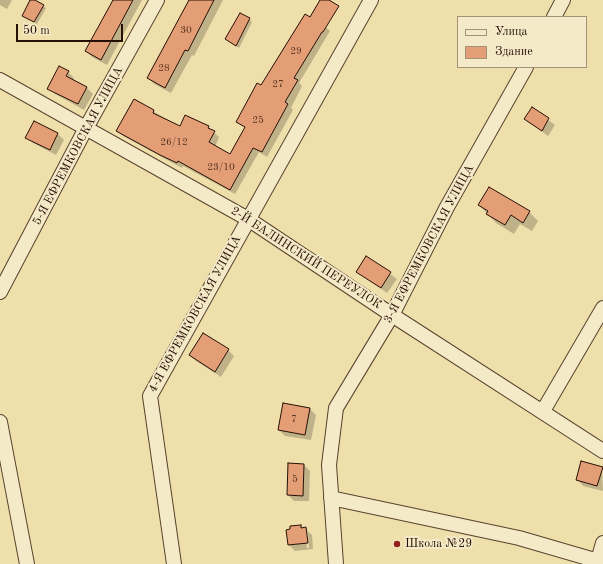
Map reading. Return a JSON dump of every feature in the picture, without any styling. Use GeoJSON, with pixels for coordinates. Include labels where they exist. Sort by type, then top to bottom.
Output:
{"type":"FeatureCollection","features":[{"type":"Feature","properties":{"kind":"street","name":"5-Я ЕФРЕМКОВСКАЯ УЛИЦА"},"geometry":{"type":"LineString","coordinates":[[0,292],[86,128],[157,0]]}},
{"type":"Feature","properties":{"kind":"street","name":"4-Я ЕФРЕМКОВСКАЯ УЛИЦА"},"geometry":{"type":"LineString","coordinates":[[174,564],[150,396],[371,0]]}},
{"type":"Feature","properties":{"kind":"street"},"geometry":{"type":"LineString","coordinates":[[555,16],[563,0]]}},
{"type":"Feature","properties":{"kind":"street","name":"3-Я ЕФРЕМКОВСКАЯ УЛИЦА"},"geometry":{"type":"LineString","coordinates":[[336,564],[329,465],[336,408],[392,315],[448,207],[525,68]]}},
{"type":"Feature","properties":{"kind":"street","name":"2-Й БАЛИНСКИЙ ПЕРЕУЛОК"},"geometry":{"type":"LineString","coordinates":[[0,80],[248,218],[392,315],[603,451]]}},
{"type":"Feature","properties":{"kind":"street"},"geometry":{"type":"LineString","coordinates":[[543,411],[603,308]]}},
{"type":"Feature","properties":{"kind":"street"},"geometry":{"type":"LineString","coordinates":[[0,422],[27,564]]}},
{"type":"Feature","properties":{"kind":"street"},"geometry":{"type":"LineString","coordinates":[[331,498],[519,538],[597,563],[603,543]]}},
{"type":"Feature","properties":{"kind":"building"},"geometry":{"type":"Polygon","coordinates":[[[30,0],[35,0],[44,5],[34,22],[22,16],[30,0]]]}},
{"type":"Feature","properties":{"kind":"building"},"geometry":{"type":"Polygon","coordinates":[[[113,0],[133,0],[101,60],[85,51],[113,0]]]}},
{"type":"Feature","properties":{"kind":"building"},"geometry":{"type":"Polygon","coordinates":[[[189,0],[214,0],[188,51],[185,50],[165,88],[147,78],[189,0]]]}},
{"type":"Feature","properties":{"kind":"building"},"geometry":{"type":"Polygon","coordinates":[[[320,0],[329,0],[339,6],[294,78],[298,80],[285,102],[288,104],[262,152],[253,148],[230,190],[178,161],[177,163],[160,155],[116,131],[134,99],[154,110],[153,113],[180,126],[185,115],[209,126],[208,128],[215,131],[209,142],[230,154],[245,127],[236,122],[257,83],[261,85],[305,14],[310,17],[320,0]]]}},
{"type":"Feature","properties":{"kind":"building"},"geometry":{"type":"Polygon","coordinates":[[[240,13],[250,18],[236,46],[225,39],[240,13]]]}},
{"type":"Feature","properties":{"kind":"building"},"geometry":{"type":"Polygon","coordinates":[[[59,66],[69,71],[66,76],[87,87],[78,104],[47,89],[59,66]]]}},
{"type":"Feature","properties":{"kind":"building"},"geometry":{"type":"Polygon","coordinates":[[[532,107],[549,118],[542,131],[524,119],[532,107]]]}},
{"type":"Feature","properties":{"kind":"building"},"geometry":{"type":"Polygon","coordinates":[[[34,121],[58,133],[50,150],[25,138],[34,121]]]}},
{"type":"Feature","properties":{"kind":"building"},"geometry":{"type":"Polygon","coordinates":[[[489,187],[530,211],[523,223],[511,215],[505,225],[486,214],[488,211],[478,205],[489,187]]]}},
{"type":"Feature","properties":{"kind":"building"},"geometry":{"type":"Polygon","coordinates":[[[366,256],[391,272],[381,288],[356,272],[366,256]]]}},
{"type":"Feature","properties":{"kind":"building"},"geometry":{"type":"Polygon","coordinates":[[[203,333],[229,349],[215,372],[189,355],[203,333]]]}},
{"type":"Feature","properties":{"kind":"building"},"geometry":{"type":"Polygon","coordinates":[[[283,403],[310,408],[305,435],[278,430],[283,403]]]}},
{"type":"Feature","properties":{"kind":"building"},"geometry":{"type":"Polygon","coordinates":[[[581,461],[603,467],[597,486],[576,480],[581,461]]]}},
{"type":"Feature","properties":{"kind":"building"},"geometry":{"type":"Polygon","coordinates":[[[288,463],[304,464],[303,496],[287,495],[288,463]]]}},
{"type":"Feature","properties":{"kind":"building"},"geometry":{"type":"Polygon","coordinates":[[[301,525],[301,528],[306,527],[308,543],[288,545],[286,530],[290,529],[290,526],[301,525]]]}},
{"type":"Feature","properties":{"kind":"place","name":"Школа №29"},"geometry":{"type":"Point","coordinates":[397,544]}}]}
